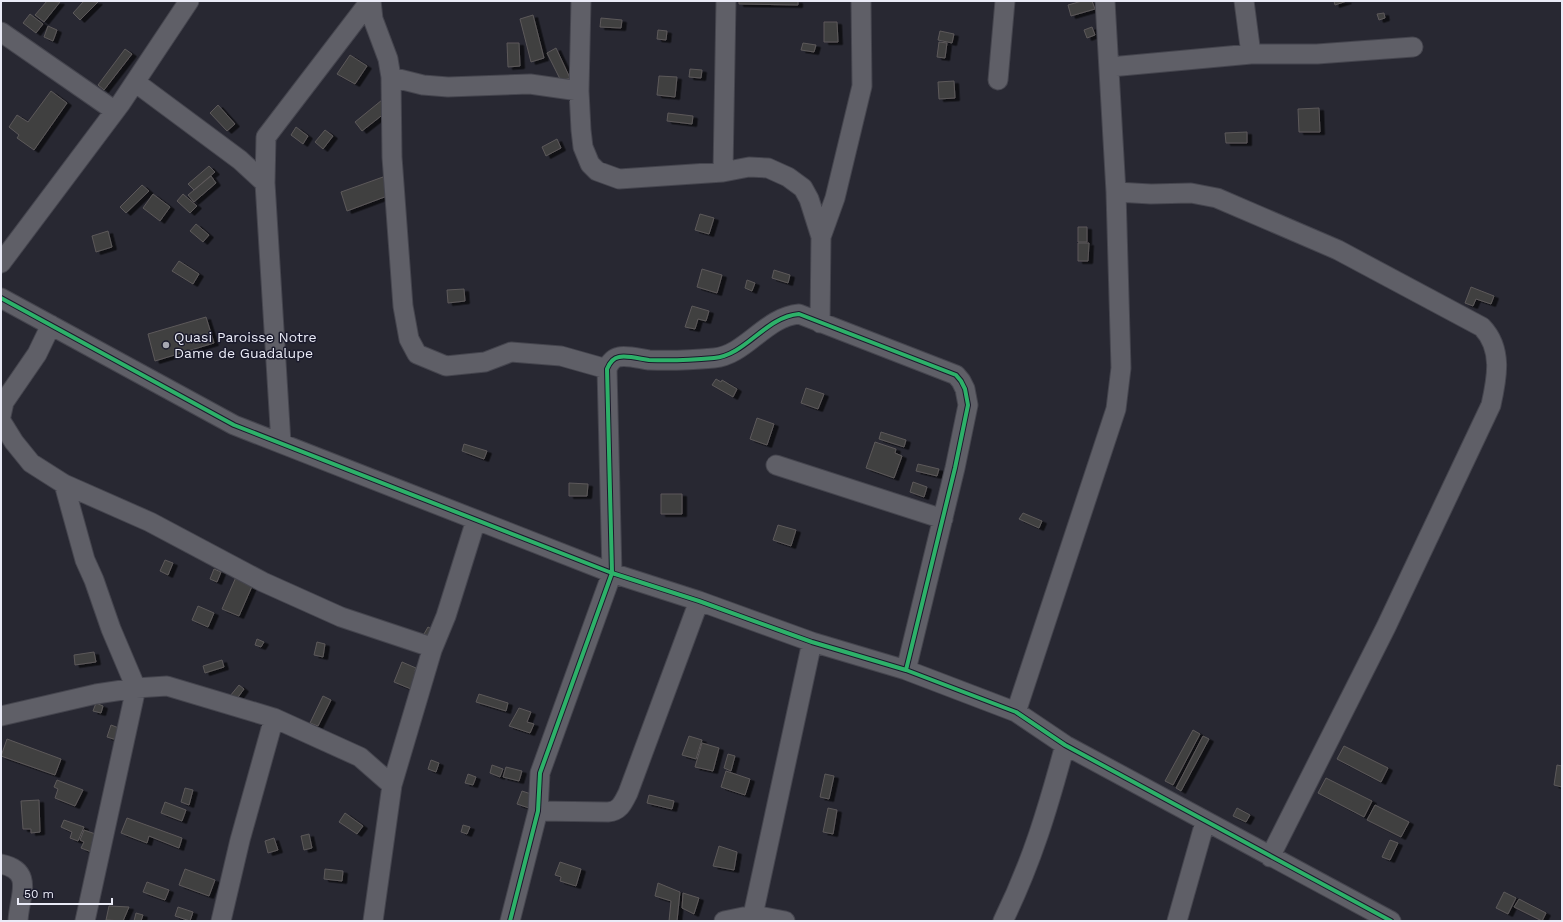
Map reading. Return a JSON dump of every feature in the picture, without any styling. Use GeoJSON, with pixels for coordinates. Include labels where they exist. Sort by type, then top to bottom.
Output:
{"type":"FeatureCollection","features":[{"type":"Feature","properties":{"kind":"street"},"geometry":{"type":"LineString","coordinates":[[1,263],[115,111],[189,1]]}},
{"type":"Feature","properties":{"kind":"street"},"geometry":{"type":"LineString","coordinates":[[371,1],[371,12],[388,59],[391,77],[392,157],[404,306],[409,339],[418,354],[446,366],[485,362],[511,352],[554,356],[607,369]]}},
{"type":"Feature","properties":{"kind":"street"},"geometry":{"type":"LineString","coordinates":[[281,443],[265,182],[266,137],[371,1]]}},
{"type":"Feature","properties":{"kind":"street"},"geometry":{"type":"LineString","coordinates":[[581,1],[580,90],[583,147],[590,164],[597,171],[619,179],[723,172],[749,167],[768,168],[788,177],[803,188],[809,200],[821,237],[820,323]]}},
{"type":"Feature","properties":{"kind":"street"},"geometry":{"type":"LineString","coordinates":[[723,172],[726,1]]}},
{"type":"Feature","properties":{"kind":"street"},"geometry":{"type":"LineString","coordinates":[[821,237],[835,198],[862,86],[860,1]]}},
{"type":"Feature","properties":{"kind":"street"},"geometry":{"type":"LineString","coordinates":[[998,80],[1005,1]]}},
{"type":"Feature","properties":{"kind":"street"},"geometry":{"type":"LineString","coordinates":[[1016,712],[1116,409],[1121,368],[1116,192],[1105,1]]}},
{"type":"Feature","properties":{"kind":"street"},"geometry":{"type":"LineString","coordinates":[[1244,1],[1252,54]]}},
{"type":"Feature","properties":{"kind":"street"},"geometry":{"type":"LineString","coordinates":[[1,32],[115,111]]}},
{"type":"Feature","properties":{"kind":"street"},"geometry":{"type":"LineString","coordinates":[[1110,67],[1252,54],[1317,54],[1413,47]]}},
{"type":"Feature","properties":{"kind":"street"},"geometry":{"type":"LineString","coordinates":[[391,77],[429,86],[448,87],[530,84],[580,90]]}},
{"type":"Feature","properties":{"kind":"street"},"geometry":{"type":"LineString","coordinates":[[135,82],[240,160],[265,182]]}},
{"type":"Feature","properties":{"kind":"street"},"geometry":{"type":"LineString","coordinates":[[1116,192],[1151,194],[1191,193],[1217,198],[1338,250],[1482,326],[1488,333],[1497,357],[1496,380],[1491,405],[1386,627],[1270,857]]}},
{"type":"Feature","properties":{"kind":"street"},"geometry":{"type":"LineString","coordinates":[[1,298],[234,425],[612,573],[699,601],[812,642],[906,670],[1016,712],[1065,745],[1205,822],[1391,921]]}},
{"type":"Feature","properties":{"kind":"street"},"geometry":{"type":"LineString","coordinates":[[510,921],[538,811],[540,773],[612,573],[607,369],[610,362],[619,356],[673,361],[716,358],[729,354],[788,315],[799,314],[956,376],[961,381],[968,405],[943,519],[906,670]]}},
{"type":"Feature","properties":{"kind":"street"},"geometry":{"type":"LineString","coordinates":[[1,416],[4,402],[37,354],[51,325]]}},
{"type":"Feature","properties":{"kind":"street"},"geometry":{"type":"LineString","coordinates":[[1,421],[14,442],[31,463],[64,484],[150,522],[284,592],[341,617],[425,645],[432,650]]}},
{"type":"Feature","properties":{"kind":"street"},"geometry":{"type":"LineString","coordinates":[[776,465],[943,519]]}},
{"type":"Feature","properties":{"kind":"street"},"geometry":{"type":"LineString","coordinates":[[64,484],[85,560],[94,580],[111,630],[136,688],[85,921]]}},
{"type":"Feature","properties":{"kind":"street"},"geometry":{"type":"LineString","coordinates":[[373,921],[392,785],[432,650],[446,616],[476,520]]}},
{"type":"Feature","properties":{"kind":"street"},"geometry":{"type":"LineString","coordinates":[[538,811],[608,812],[619,809],[628,793],[699,601]]}},
{"type":"Feature","properties":{"kind":"street"},"geometry":{"type":"LineString","coordinates":[[753,915],[812,642]]}},
{"type":"Feature","properties":{"kind":"street"},"geometry":{"type":"LineString","coordinates":[[1,716],[96,694],[136,688],[167,686],[274,718],[360,757],[392,785]]}},
{"type":"Feature","properties":{"kind":"street"},"geometry":{"type":"LineString","coordinates":[[221,921],[240,840],[274,718]]}},
{"type":"Feature","properties":{"kind":"street"},"geometry":{"type":"LineString","coordinates":[[1003,921],[1021,885],[1042,828],[1065,745]]}},
{"type":"Feature","properties":{"kind":"street"},"geometry":{"type":"LineString","coordinates":[[1177,921],[1205,822]]}},
{"type":"Feature","properties":{"kind":"street"},"geometry":{"type":"LineString","coordinates":[[1,864],[17,869],[21,875],[22,900],[18,921]]}},
{"type":"Feature","properties":{"kind":"street"},"geometry":{"type":"LineString","coordinates":[[724,921],[753,915],[785,921]]}},
{"type":"Feature","properties":{"kind":"building"},"geometry":{"type":"Polygon","coordinates":[[[47,1],[60,2],[44,22],[35,15],[47,1]]]}},
{"type":"Feature","properties":{"kind":"building"},"geometry":{"type":"Polygon","coordinates":[[[84,1],[98,2],[80,20],[73,13],[84,1]]]}},
{"type":"Feature","properties":{"kind":"building"},"geometry":{"type":"Polygon","coordinates":[[[739,1],[798,1],[798,5],[739,4],[739,1]]]}},
{"type":"Feature","properties":{"kind":"building"},"geometry":{"type":"Polygon","coordinates":[[[1082,1],[1092,1],[1095,9],[1071,16],[1068,5],[1082,1]]]}},
{"type":"Feature","properties":{"kind":"building"},"geometry":{"type":"Polygon","coordinates":[[[1334,1],[1347,1],[1335,5],[1334,1]]]}},
{"type":"Feature","properties":{"kind":"building"},"geometry":{"type":"Polygon","coordinates":[[[1384,13],[1385,18],[1379,20],[1377,14],[1384,13]]]}},
{"type":"Feature","properties":{"kind":"building"},"geometry":{"type":"Polygon","coordinates":[[[30,14],[43,24],[36,33],[23,23],[30,14]]]}},
{"type":"Feature","properties":{"kind":"building"},"geometry":{"type":"Polygon","coordinates":[[[533,15],[544,58],[531,62],[520,19],[533,15]]]}},
{"type":"Feature","properties":{"kind":"building"},"geometry":{"type":"Polygon","coordinates":[[[601,18],[622,20],[621,28],[600,27],[601,18]]]}},
{"type":"Feature","properties":{"kind":"building"},"geometry":{"type":"Polygon","coordinates":[[[824,22],[837,22],[838,42],[824,42],[824,22]]]}},
{"type":"Feature","properties":{"kind":"building"},"geometry":{"type":"Polygon","coordinates":[[[48,26],[57,30],[53,41],[44,37],[48,26]]]}},
{"type":"Feature","properties":{"kind":"building"},"geometry":{"type":"Polygon","coordinates":[[[1092,27],[1095,35],[1087,38],[1084,30],[1092,27]]]}},
{"type":"Feature","properties":{"kind":"building"},"geometry":{"type":"Polygon","coordinates":[[[658,30],[667,31],[666,40],[657,39],[658,30]]]}},
{"type":"Feature","properties":{"kind":"building"},"geometry":{"type":"Polygon","coordinates":[[[940,31],[954,34],[952,43],[938,40],[940,31]]]}},
{"type":"Feature","properties":{"kind":"building"},"geometry":{"type":"Polygon","coordinates":[[[939,42],[947,43],[945,58],[937,57],[939,42]]]}},
{"type":"Feature","properties":{"kind":"building"},"geometry":{"type":"Polygon","coordinates":[[[507,43],[519,43],[520,66],[508,67],[507,43]]]}},
{"type":"Feature","properties":{"kind":"building"},"geometry":{"type":"Polygon","coordinates":[[[803,43],[816,45],[814,52],[801,50],[803,43]]]}},
{"type":"Feature","properties":{"kind":"building"},"geometry":{"type":"Polygon","coordinates":[[[556,48],[570,78],[561,81],[547,53],[556,48]]]}},
{"type":"Feature","properties":{"kind":"building"},"geometry":{"type":"Polygon","coordinates":[[[125,49],[132,54],[104,90],[98,85],[125,49]]]}},
{"type":"Feature","properties":{"kind":"building"},"geometry":{"type":"Polygon","coordinates":[[[350,55],[367,66],[355,84],[337,74],[350,55]]]}},
{"type":"Feature","properties":{"kind":"building"},"geometry":{"type":"Polygon","coordinates":[[[690,69],[702,70],[701,78],[689,77],[690,69]]]}},
{"type":"Feature","properties":{"kind":"building"},"geometry":{"type":"Polygon","coordinates":[[[659,76],[677,77],[675,97],[657,95],[659,76]]]}},
{"type":"Feature","properties":{"kind":"building"},"geometry":{"type":"Polygon","coordinates":[[[954,81],[955,98],[939,99],[938,82],[954,81]]]}},
{"type":"Feature","properties":{"kind":"building"},"geometry":{"type":"Polygon","coordinates":[[[51,91],[67,103],[34,150],[17,138],[19,135],[9,127],[17,115],[28,122],[51,91]]]}},
{"type":"Feature","properties":{"kind":"building"},"geometry":{"type":"Polygon","coordinates":[[[382,100],[390,109],[362,131],[355,122],[382,100]]]}},
{"type":"Feature","properties":{"kind":"building"},"geometry":{"type":"Polygon","coordinates":[[[218,105],[235,124],[227,131],[210,113],[218,105]]]}},
{"type":"Feature","properties":{"kind":"building"},"geometry":{"type":"Polygon","coordinates":[[[1319,108],[1320,132],[1299,132],[1298,109],[1319,108]]]}},
{"type":"Feature","properties":{"kind":"building"},"geometry":{"type":"Polygon","coordinates":[[[668,113],[693,116],[692,124],[667,121],[668,113]]]}},
{"type":"Feature","properties":{"kind":"building"},"geometry":{"type":"Polygon","coordinates":[[[296,127],[308,136],[303,144],[291,135],[296,127]]]}},
{"type":"Feature","properties":{"kind":"building"},"geometry":{"type":"Polygon","coordinates":[[[325,130],[333,136],[323,149],[315,142],[325,130]]]}},
{"type":"Feature","properties":{"kind":"building"},"geometry":{"type":"Polygon","coordinates":[[[1247,132],[1247,143],[1226,143],[1225,133],[1247,132]]]}},
{"type":"Feature","properties":{"kind":"building"},"geometry":{"type":"Polygon","coordinates":[[[557,139],[561,148],[546,156],[542,147],[557,139]]]}},
{"type":"Feature","properties":{"kind":"building"},"geometry":{"type":"Polygon","coordinates":[[[209,166],[215,172],[194,190],[188,184],[209,166]]]}},
{"type":"Feature","properties":{"kind":"building"},"geometry":{"type":"Polygon","coordinates":[[[211,176],[216,183],[194,202],[188,195],[211,176]]]}},
{"type":"Feature","properties":{"kind":"building"},"geometry":{"type":"Polygon","coordinates":[[[383,177],[390,195],[347,211],[341,192],[383,177]]]}},
{"type":"Feature","properties":{"kind":"building"},"geometry":{"type":"Polygon","coordinates":[[[142,185],[149,191],[126,213],[120,207],[142,185]]]}},
{"type":"Feature","properties":{"kind":"building"},"geometry":{"type":"Polygon","coordinates":[[[153,194],[170,207],[160,221],[143,208],[153,194]]]}},
{"type":"Feature","properties":{"kind":"building"},"geometry":{"type":"Polygon","coordinates":[[[183,194],[197,206],[190,213],[177,201],[183,194]]]}},
{"type":"Feature","properties":{"kind":"building"},"geometry":{"type":"Polygon","coordinates":[[[700,214],[714,218],[709,234],[695,230],[700,214]]]}},
{"type":"Feature","properties":{"kind":"building"},"geometry":{"type":"Polygon","coordinates":[[[196,224],[209,235],[203,242],[190,231],[196,224]]]}},
{"type":"Feature","properties":{"kind":"building"},"geometry":{"type":"Polygon","coordinates":[[[1078,227],[1087,227],[1087,242],[1078,242],[1078,227]]]}},
{"type":"Feature","properties":{"kind":"building"},"geometry":{"type":"Polygon","coordinates":[[[108,231],[112,247],[96,252],[92,236],[108,231]]]}},
{"type":"Feature","properties":{"kind":"building"},"geometry":{"type":"Polygon","coordinates":[[[1078,243],[1089,243],[1088,261],[1078,261],[1078,243]]]}},
{"type":"Feature","properties":{"kind":"building"},"geometry":{"type":"Polygon","coordinates":[[[179,261],[199,274],[193,284],[172,271],[179,261]]]}},
{"type":"Feature","properties":{"kind":"building"},"geometry":{"type":"Polygon","coordinates":[[[702,269],[722,275],[717,293],[697,287],[702,269]]]}},
{"type":"Feature","properties":{"kind":"building"},"geometry":{"type":"Polygon","coordinates":[[[774,270],[790,275],[788,283],[772,278],[774,270]]]}},
{"type":"Feature","properties":{"kind":"building"},"geometry":{"type":"Polygon","coordinates":[[[747,280],[755,283],[752,291],[745,288],[747,280]]]}},
{"type":"Feature","properties":{"kind":"building"},"geometry":{"type":"Polygon","coordinates":[[[1471,287],[1494,296],[1491,304],[1476,299],[1473,306],[1465,303],[1471,287]]]}},
{"type":"Feature","properties":{"kind":"building"},"geometry":{"type":"Polygon","coordinates":[[[464,289],[465,301],[448,303],[447,290],[464,289]]]}},
{"type":"Feature","properties":{"kind":"building"},"geometry":{"type":"Polygon","coordinates":[[[692,306],[709,311],[706,321],[698,319],[695,329],[685,327],[692,306]]]}},
{"type":"Feature","properties":{"kind":"building"},"geometry":{"type":"Polygon","coordinates":[[[206,317],[214,343],[155,361],[148,334],[206,317]]]}},
{"type":"Feature","properties":{"kind":"building"},"geometry":{"type":"Polygon","coordinates":[[[716,379],[721,382],[722,380],[737,389],[733,397],[712,385],[716,379]]]}},
{"type":"Feature","properties":{"kind":"building"},"geometry":{"type":"Polygon","coordinates":[[[806,388],[824,394],[818,409],[801,403],[806,388]]]}},
{"type":"Feature","properties":{"kind":"building"},"geometry":{"type":"Polygon","coordinates":[[[757,418],[774,424],[767,445],[750,439],[757,418]]]}},
{"type":"Feature","properties":{"kind":"building"},"geometry":{"type":"Polygon","coordinates":[[[881,432],[906,440],[904,447],[879,439],[881,432]]]}},
{"type":"Feature","properties":{"kind":"building"},"geometry":{"type":"Polygon","coordinates":[[[875,442],[896,449],[895,453],[902,456],[894,478],[866,468],[875,442]]]}},
{"type":"Feature","properties":{"kind":"building"},"geometry":{"type":"Polygon","coordinates":[[[464,444],[487,451],[484,459],[462,451],[464,444]]]}},
{"type":"Feature","properties":{"kind":"building"},"geometry":{"type":"Polygon","coordinates":[[[918,464],[939,469],[937,476],[916,471],[918,464]]]}},
{"type":"Feature","properties":{"kind":"building"},"geometry":{"type":"Polygon","coordinates":[[[913,482],[927,487],[924,497],[910,492],[913,482]]]}},
{"type":"Feature","properties":{"kind":"building"},"geometry":{"type":"Polygon","coordinates":[[[569,483],[588,484],[587,496],[569,496],[569,483]]]}},
{"type":"Feature","properties":{"kind":"building"},"geometry":{"type":"Polygon","coordinates":[[[661,494],[682,494],[682,514],[661,514],[661,494]]]}},
{"type":"Feature","properties":{"kind":"building"},"geometry":{"type":"Polygon","coordinates":[[[1023,513],[1042,521],[1039,528],[1019,519],[1023,513]]]}},
{"type":"Feature","properties":{"kind":"building"},"geometry":{"type":"Polygon","coordinates":[[[778,525],[796,530],[791,546],[773,540],[778,525]]]}},
{"type":"Feature","properties":{"kind":"building"},"geometry":{"type":"Polygon","coordinates":[[[165,560],[173,563],[168,575],[160,571],[165,560]]]}},
{"type":"Feature","properties":{"kind":"building"},"geometry":{"type":"Polygon","coordinates":[[[214,569],[221,572],[217,582],[210,579],[214,569]]]}},
{"type":"Feature","properties":{"kind":"building"},"geometry":{"type":"Polygon","coordinates":[[[236,577],[253,584],[239,616],[222,609],[236,577]]]}},
{"type":"Feature","properties":{"kind":"building"},"geometry":{"type":"Polygon","coordinates":[[[198,606],[214,613],[208,627],[192,620],[198,606]]]}},
{"type":"Feature","properties":{"kind":"building"},"geometry":{"type":"Polygon","coordinates":[[[428,627],[436,631],[433,638],[424,634],[428,627]]]}},
{"type":"Feature","properties":{"kind":"building"},"geometry":{"type":"Polygon","coordinates":[[[257,639],[264,642],[261,647],[255,645],[257,639]]]}},
{"type":"Feature","properties":{"kind":"building"},"geometry":{"type":"Polygon","coordinates":[[[317,642],[325,644],[323,657],[314,655],[317,642]]]}},
{"type":"Feature","properties":{"kind":"building"},"geometry":{"type":"Polygon","coordinates":[[[94,652],[96,662],[75,665],[74,655],[94,652]]]}},
{"type":"Feature","properties":{"kind":"building"},"geometry":{"type":"Polygon","coordinates":[[[222,660],[224,667],[205,673],[203,666],[222,660]]]}},
{"type":"Feature","properties":{"kind":"building"},"geometry":{"type":"Polygon","coordinates":[[[402,662],[416,668],[415,671],[418,672],[411,689],[394,682],[402,662]]]}},
{"type":"Feature","properties":{"kind":"building"},"geometry":{"type":"Polygon","coordinates":[[[239,685],[244,689],[236,700],[230,696],[239,685]]]}},
{"type":"Feature","properties":{"kind":"building"},"geometry":{"type":"Polygon","coordinates":[[[479,694],[508,703],[506,711],[476,702],[479,694]]]}},
{"type":"Feature","properties":{"kind":"building"},"geometry":{"type":"Polygon","coordinates":[[[323,696],[331,700],[318,726],[310,723],[323,696]]]}},
{"type":"Feature","properties":{"kind":"building"},"geometry":{"type":"Polygon","coordinates":[[[96,703],[103,706],[101,713],[93,711],[96,703]]]}},
{"type":"Feature","properties":{"kind":"building"},"geometry":{"type":"Polygon","coordinates":[[[519,708],[531,712],[527,722],[534,724],[530,733],[509,726],[519,708]]]}},
{"type":"Feature","properties":{"kind":"building"},"geometry":{"type":"Polygon","coordinates":[[[111,725],[124,730],[120,741],[107,737],[111,725]]]}},
{"type":"Feature","properties":{"kind":"building"},"geometry":{"type":"Polygon","coordinates":[[[1193,730],[1200,734],[1173,785],[1165,781],[1193,730]]]}},
{"type":"Feature","properties":{"kind":"building"},"geometry":{"type":"Polygon","coordinates":[[[689,736],[702,740],[696,759],[682,755],[689,736]]]}},
{"type":"Feature","properties":{"kind":"building"},"geometry":{"type":"Polygon","coordinates":[[[1203,736],[1209,739],[1181,791],[1176,788],[1203,736]]]}},
{"type":"Feature","properties":{"kind":"building"},"geometry":{"type":"Polygon","coordinates":[[[7,739],[61,759],[55,775],[1,756],[7,739]]]}},
{"type":"Feature","properties":{"kind":"building"},"geometry":{"type":"Polygon","coordinates":[[[702,743],[719,748],[713,771],[695,767],[702,743]]]}},
{"type":"Feature","properties":{"kind":"building"},"geometry":{"type":"Polygon","coordinates":[[[1344,746],[1388,768],[1381,782],[1337,759],[1344,746]]]}},
{"type":"Feature","properties":{"kind":"building"},"geometry":{"type":"Polygon","coordinates":[[[728,754],[735,756],[731,771],[724,768],[728,754]]]}},
{"type":"Feature","properties":{"kind":"building"},"geometry":{"type":"Polygon","coordinates":[[[431,760],[439,763],[436,772],[428,769],[431,760]]]}},
{"type":"Feature","properties":{"kind":"building"},"geometry":{"type":"Polygon","coordinates":[[[492,765],[503,769],[500,777],[490,773],[492,765]]]}},
{"type":"Feature","properties":{"kind":"building"},"geometry":{"type":"Polygon","coordinates":[[[1557,765],[1562,766],[1562,787],[1554,785],[1557,765]]]}},
{"type":"Feature","properties":{"kind":"building"},"geometry":{"type":"Polygon","coordinates":[[[506,767],[522,771],[519,781],[503,777],[506,767]]]}},
{"type":"Feature","properties":{"kind":"building"},"geometry":{"type":"Polygon","coordinates":[[[726,771],[750,779],[745,795],[721,787],[726,771]]]}},
{"type":"Feature","properties":{"kind":"building"},"geometry":{"type":"Polygon","coordinates":[[[468,774],[476,777],[473,785],[465,783],[468,774]]]}},
{"type":"Feature","properties":{"kind":"building"},"geometry":{"type":"Polygon","coordinates":[[[825,774],[834,776],[829,799],[820,797],[825,774]]]}},
{"type":"Feature","properties":{"kind":"building"},"geometry":{"type":"Polygon","coordinates":[[[1326,778],[1372,801],[1364,817],[1318,793],[1326,778]]]}},
{"type":"Feature","properties":{"kind":"building"},"geometry":{"type":"Polygon","coordinates":[[[57,780],[83,790],[75,806],[55,798],[58,789],[54,787],[57,780]]]}},
{"type":"Feature","properties":{"kind":"building"},"geometry":{"type":"Polygon","coordinates":[[[185,788],[193,790],[189,805],[181,802],[185,788]]]}},
{"type":"Feature","properties":{"kind":"building"},"geometry":{"type":"Polygon","coordinates":[[[522,791],[534,795],[529,808],[517,804],[522,791]]]}},
{"type":"Feature","properties":{"kind":"building"},"geometry":{"type":"Polygon","coordinates":[[[649,795],[674,801],[672,809],[647,803],[649,795]]]}},
{"type":"Feature","properties":{"kind":"building"},"geometry":{"type":"Polygon","coordinates":[[[39,800],[40,832],[31,833],[31,829],[23,829],[21,801],[39,800]]]}},
{"type":"Feature","properties":{"kind":"building"},"geometry":{"type":"Polygon","coordinates":[[[165,802],[186,810],[182,821],[161,813],[165,802]]]}},
{"type":"Feature","properties":{"kind":"building"},"geometry":{"type":"Polygon","coordinates":[[[1375,805],[1409,822],[1401,837],[1367,820],[1375,805]]]}},
{"type":"Feature","properties":{"kind":"building"},"geometry":{"type":"Polygon","coordinates":[[[828,808],[837,810],[833,834],[823,832],[828,808]]]}},
{"type":"Feature","properties":{"kind":"building"},"geometry":{"type":"Polygon","coordinates":[[[1237,808],[1250,815],[1246,822],[1233,816],[1237,808]]]}},
{"type":"Feature","properties":{"kind":"building"},"geometry":{"type":"Polygon","coordinates":[[[345,813],[363,826],[357,834],[339,822],[345,813]]]}},
{"type":"Feature","properties":{"kind":"building"},"geometry":{"type":"Polygon","coordinates":[[[127,818],[182,838],[179,848],[149,836],[147,843],[121,833],[127,818]]]}},
{"type":"Feature","properties":{"kind":"building"},"geometry":{"type":"Polygon","coordinates":[[[64,820],[84,827],[78,841],[70,838],[72,832],[61,827],[64,820]]]}},
{"type":"Feature","properties":{"kind":"building"},"geometry":{"type":"Polygon","coordinates":[[[463,825],[470,827],[467,834],[461,832],[463,825]]]}},
{"type":"Feature","properties":{"kind":"building"},"geometry":{"type":"Polygon","coordinates":[[[84,830],[101,836],[94,853],[81,848],[84,842],[80,840],[84,830]]]}},
{"type":"Feature","properties":{"kind":"building"},"geometry":{"type":"Polygon","coordinates":[[[309,834],[312,848],[304,850],[301,836],[309,834]]]}},
{"type":"Feature","properties":{"kind":"building"},"geometry":{"type":"Polygon","coordinates":[[[274,838],[278,850],[268,853],[265,841],[274,838]]]}},
{"type":"Feature","properties":{"kind":"building"},"geometry":{"type":"Polygon","coordinates":[[[1390,840],[1398,843],[1390,860],[1382,857],[1390,840]]]}},
{"type":"Feature","properties":{"kind":"building"},"geometry":{"type":"Polygon","coordinates":[[[719,846],[737,852],[734,870],[713,866],[719,846]]]}},
{"type":"Feature","properties":{"kind":"building"},"geometry":{"type":"Polygon","coordinates":[[[560,862],[581,869],[576,886],[560,881],[561,877],[555,875],[560,862]]]}},
{"type":"Feature","properties":{"kind":"building"},"geometry":{"type":"Polygon","coordinates":[[[185,869],[215,880],[209,896],[179,885],[185,869]]]}},
{"type":"Feature","properties":{"kind":"building"},"geometry":{"type":"Polygon","coordinates":[[[325,869],[343,871],[342,881],[324,879],[325,869]]]}},
{"type":"Feature","properties":{"kind":"building"},"geometry":{"type":"Polygon","coordinates":[[[147,882],[169,890],[165,900],[143,892],[147,882]]]}},
{"type":"Feature","properties":{"kind":"building"},"geometry":{"type":"Polygon","coordinates":[[[658,883],[680,892],[677,921],[669,921],[671,901],[655,896],[658,883]]]}},
{"type":"Feature","properties":{"kind":"building"},"geometry":{"type":"Polygon","coordinates":[[[1504,892],[1516,898],[1508,914],[1496,908],[1504,892]]]}},
{"type":"Feature","properties":{"kind":"building"},"geometry":{"type":"Polygon","coordinates":[[[683,893],[699,898],[694,914],[682,908],[683,893]]]}},
{"type":"Feature","properties":{"kind":"building"},"geometry":{"type":"Polygon","coordinates":[[[1519,899],[1546,913],[1542,921],[1514,907],[1519,899]]]}},
{"type":"Feature","properties":{"kind":"building"},"geometry":{"type":"Polygon","coordinates":[[[109,906],[129,907],[123,921],[106,920],[109,906]]]}},
{"type":"Feature","properties":{"kind":"building"},"geometry":{"type":"Polygon","coordinates":[[[178,907],[193,912],[190,921],[175,916],[178,907]]]}},
{"type":"Feature","properties":{"kind":"building"},"geometry":{"type":"Polygon","coordinates":[[[136,913],[143,915],[141,921],[134,921],[136,913]]]}},
{"type":"Feature","properties":{"kind":"cycle path"},"geometry":{"type":"LineString","coordinates":[[1,298],[234,425],[612,573],[699,601],[812,642],[906,670],[1016,712],[1065,745],[1391,921]]}},
{"type":"Feature","properties":{"kind":"cycle path"},"geometry":{"type":"LineString","coordinates":[[510,921],[538,811],[540,773],[612,573],[607,369],[610,363],[615,359],[626,356],[649,360],[714,358],[736,350],[776,322],[799,314],[956,375],[965,389],[968,405],[955,468],[906,670]]}},
{"type":"Feature","properties":{"kind":"place","name":"Quasi Paroisse Notre Dame de Guadalupe"},"geometry":{"type":"Point","coordinates":[166,345]}}]}
